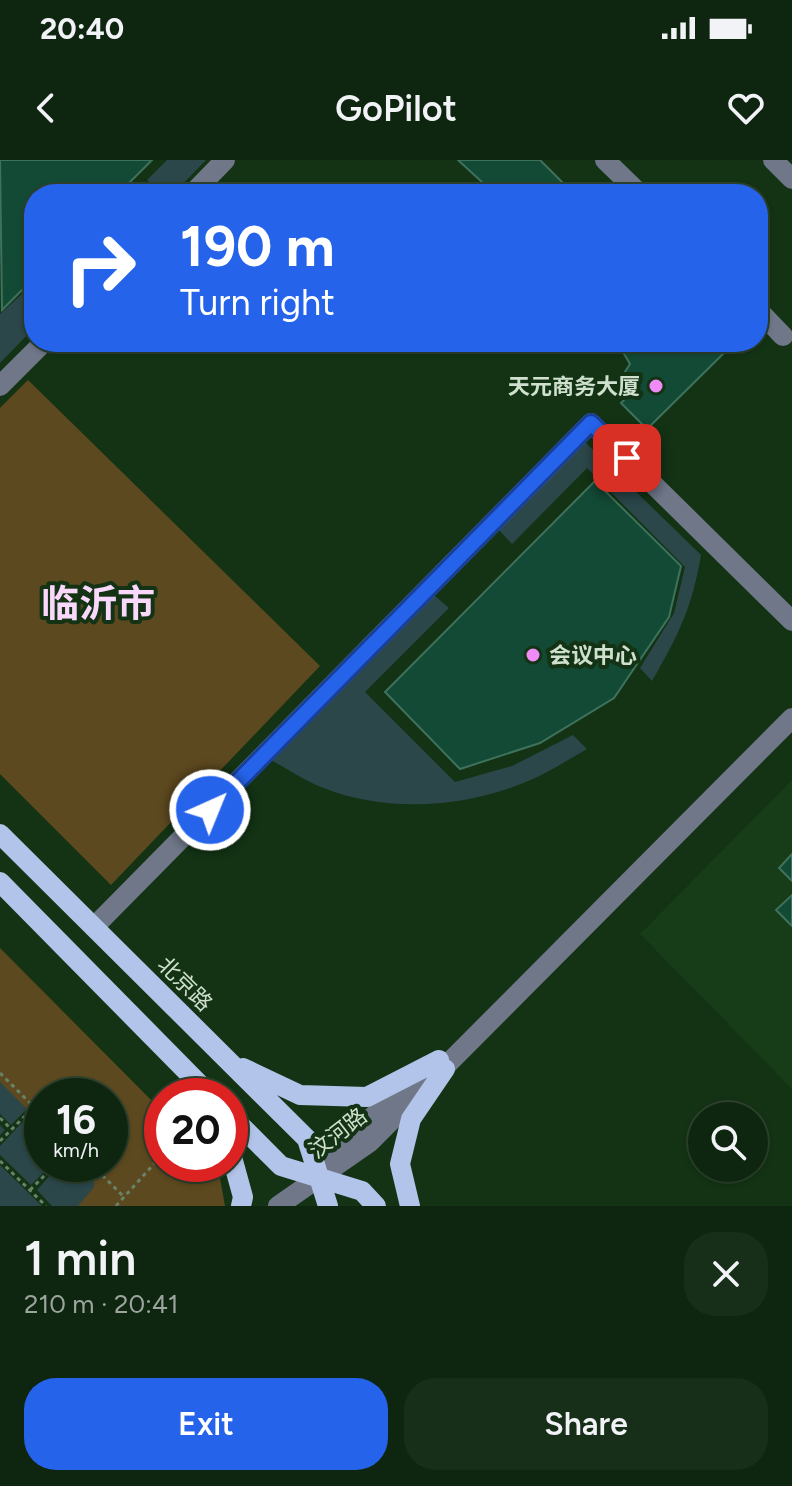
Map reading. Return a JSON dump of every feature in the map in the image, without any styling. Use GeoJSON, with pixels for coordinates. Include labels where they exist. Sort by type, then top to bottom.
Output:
{"type":"FeatureCollection","features":[{"type":"Feature","properties":{"kind":"main road","name":"北京路"},"geometry":{"type":"LineString","coordinates":[[0,834],[307,1139],[328,1206]]}},
{"type":"Feature","properties":{"kind":"main road"},"geometry":{"type":"LineString","coordinates":[[0,882],[192,1078]]}},
{"type":"Feature","properties":{"kind":"main road"},"geometry":{"type":"LineString","coordinates":[[229,1061],[300,1095],[336,1098],[367,1097],[442,1064]]}},
{"type":"Feature","properties":{"kind":"main road"},"geometry":{"type":"LineString","coordinates":[[410,1206],[400,1164],[411,1119],[442,1064]]}},
{"type":"Feature","properties":{"kind":"main road"},"geometry":{"type":"LineString","coordinates":[[248,1133],[281,1166],[362,1191],[376,1206]]}},
{"type":"Feature","properties":{"kind":"main road"},"geometry":{"type":"LineString","coordinates":[[239,1182],[243,1197],[241,1206]]}},
{"type":"Feature","properties":{"kind":"street"},"geometry":{"type":"LineString","coordinates":[[202,184],[225,160]]}},
{"type":"Feature","properties":{"kind":"street"},"geometry":{"type":"LineString","coordinates":[[605,160],[630,184]]}},
{"type":"Feature","properties":{"kind":"street"},"geometry":{"type":"LineString","coordinates":[[773,160],[792,179]]}},
{"type":"Feature","properties":{"kind":"street"},"geometry":{"type":"LineString","coordinates":[[768,320],[783,336]]}},
{"type":"Feature","properties":{"kind":"street"},"geometry":{"type":"LineString","coordinates":[[0,386],[34,352]]}},
{"type":"Feature","properties":{"kind":"street"},"geometry":{"type":"LineString","coordinates":[[94,927],[591,423],[792,621]]}},
{"type":"Feature","properties":{"kind":"street","name":"汶河路"},"geometry":{"type":"LineString","coordinates":[[442,1064],[792,704]]}},
{"type":"Feature","properties":{"kind":"street","name":"汶河路"},"geometry":{"type":"LineString","coordinates":[[295,1206],[357,1130],[442,1064],[792,718]]}},
{"type":"Feature","properties":{"kind":"street"},"geometry":{"type":"LineString","coordinates":[[278,1206],[318,1179]]}},
{"type":"Feature","properties":{"kind":"path"},"geometry":{"type":"LineString","coordinates":[[0,1073],[24,1097]]}},
{"type":"Feature","properties":{"kind":"path"},"geometry":{"type":"LineString","coordinates":[[0,1141],[24,1117]]}},
{"type":"Feature","properties":{"kind":"path"},"geometry":{"type":"LineString","coordinates":[[0,1118],[11,1129]]}},
{"type":"Feature","properties":{"kind":"path"},"geometry":{"type":"LineString","coordinates":[[0,1161],[46,1206]]}},
{"type":"Feature","properties":{"kind":"path"},"geometry":{"type":"LineString","coordinates":[[116,1206],[144,1175]]}},
{"type":"Feature","properties":{"kind":"path"},"geometry":{"type":"LineString","coordinates":[[30,1190],[38,1182]]}},
{"type":"Feature","properties":{"kind":"path"},"geometry":{"type":"LineString","coordinates":[[109,1182],[124,1197]]}},
{"type":"Feature","properties":{"kind":"shaded area"},"geometry":{"type":"Polygon","coordinates":[[[28,380],[320,666],[111,885],[0,774],[0,408],[28,380]]]}},
{"type":"Feature","properties":{"kind":"shaded area"},"geometry":{"type":"Polygon","coordinates":[[[792,780],[792,1089],[640,934],[792,780]]]}},
{"type":"Feature","properties":{"kind":"shaded area"},"geometry":{"type":"Polygon","coordinates":[[[0,948],[144,1093],[144,1182],[221,1182],[225,1206],[0,1206],[0,948]]]}},
{"type":"Feature","properties":{"kind":"water"},"geometry":{"type":"Polygon","coordinates":[[[167,160],[206,160],[183,184],[151,184],[147,180],[167,160]]]}},
{"type":"Feature","properties":{"kind":"water"},"geometry":{"type":"Polygon","coordinates":[[[24,292],[24,338],[0,363],[0,314],[24,292]]]}},
{"type":"Feature","properties":{"kind":"water"},"geometry":{"type":"Polygon","coordinates":[[[584,441],[701,555],[683,620],[652,681],[640,668],[674,613],[685,567],[587,468],[512,544],[497,528],[584,441]]]}},
{"type":"Feature","properties":{"kind":"water"},"geometry":{"type":"Polygon","coordinates":[[[434,595],[449,608],[365,692],[455,782],[512,766],[573,735],[587,749],[540,776],[508,789],[427,804],[400,804],[347,796],[315,784],[271,760],[434,595]]]}},
{"type":"Feature","properties":{"kind":"water"},"geometry":{"type":"Polygon","coordinates":[[[0,1082],[24,1106],[24,1182],[94,1182],[94,1187],[78,1206],[0,1206],[0,1082]]]}},
{"type":"Feature","properties":{"kind":"pier"},"geometry":{"type":"Polygon","coordinates":[[[24,1112],[24,1120],[0,1146],[0,1135],[5,1130],[0,1125],[0,1114],[11,1125],[24,1112]]]}},
{"type":"Feature","properties":{"kind":"pier"},"geometry":{"type":"Polygon","coordinates":[[[0,1155],[24,1178],[24,1182],[31,1185],[44,1182],[37,1190],[52,1206],[42,1206],[0,1165],[0,1155]]]}},
{"type":"Feature","properties":{"kind":"building"},"geometry":{"type":"Polygon","coordinates":[[[0,160],[152,160],[128,184],[24,184],[24,288],[2,310],[0,160]]]}},
{"type":"Feature","properties":{"kind":"building"},"geometry":{"type":"Polygon","coordinates":[[[458,160],[540,160],[564,184],[484,184],[458,160]]]}},
{"type":"Feature","properties":{"kind":"building","name":"天元商务大厦"},"geometry":{"type":"Polygon","coordinates":[[[623,352],[725,352],[647,429],[621,403],[628,396],[622,389],[621,378],[630,364],[623,352]]]}},
{"type":"Feature","properties":{"kind":"building","name":"会议中心"},"geometry":{"type":"Polygon","coordinates":[[[595,481],[681,566],[669,617],[614,698],[540,743],[460,769],[385,692],[595,481]]]}},
{"type":"Feature","properties":{"kind":"building"},"geometry":{"type":"Polygon","coordinates":[[[792,854],[792,881],[779,868],[792,854]]]}},
{"type":"Feature","properties":{"kind":"building"},"geometry":{"type":"Polygon","coordinates":[[[792,895],[792,926],[776,910],[792,895]]]}},
{"type":"Feature","properties":{"kind":"place","name":"天元商务大厦"},"geometry":{"type":"Point","coordinates":[656,386]}},
{"type":"Feature","properties":{"kind":"place","name":"会议中心"},"geometry":{"type":"Point","coordinates":[533,655]}},
{"type":"Feature","properties":{"kind":"district","name":"临沂市"},"geometry":{"type":"Point","coordinates":[98,604]}},
{"type":"Feature","properties":{"kind":"route"},"geometry":{"type":"LineString","coordinates":[[210,810],[591,423],[627,458]]}}]}
